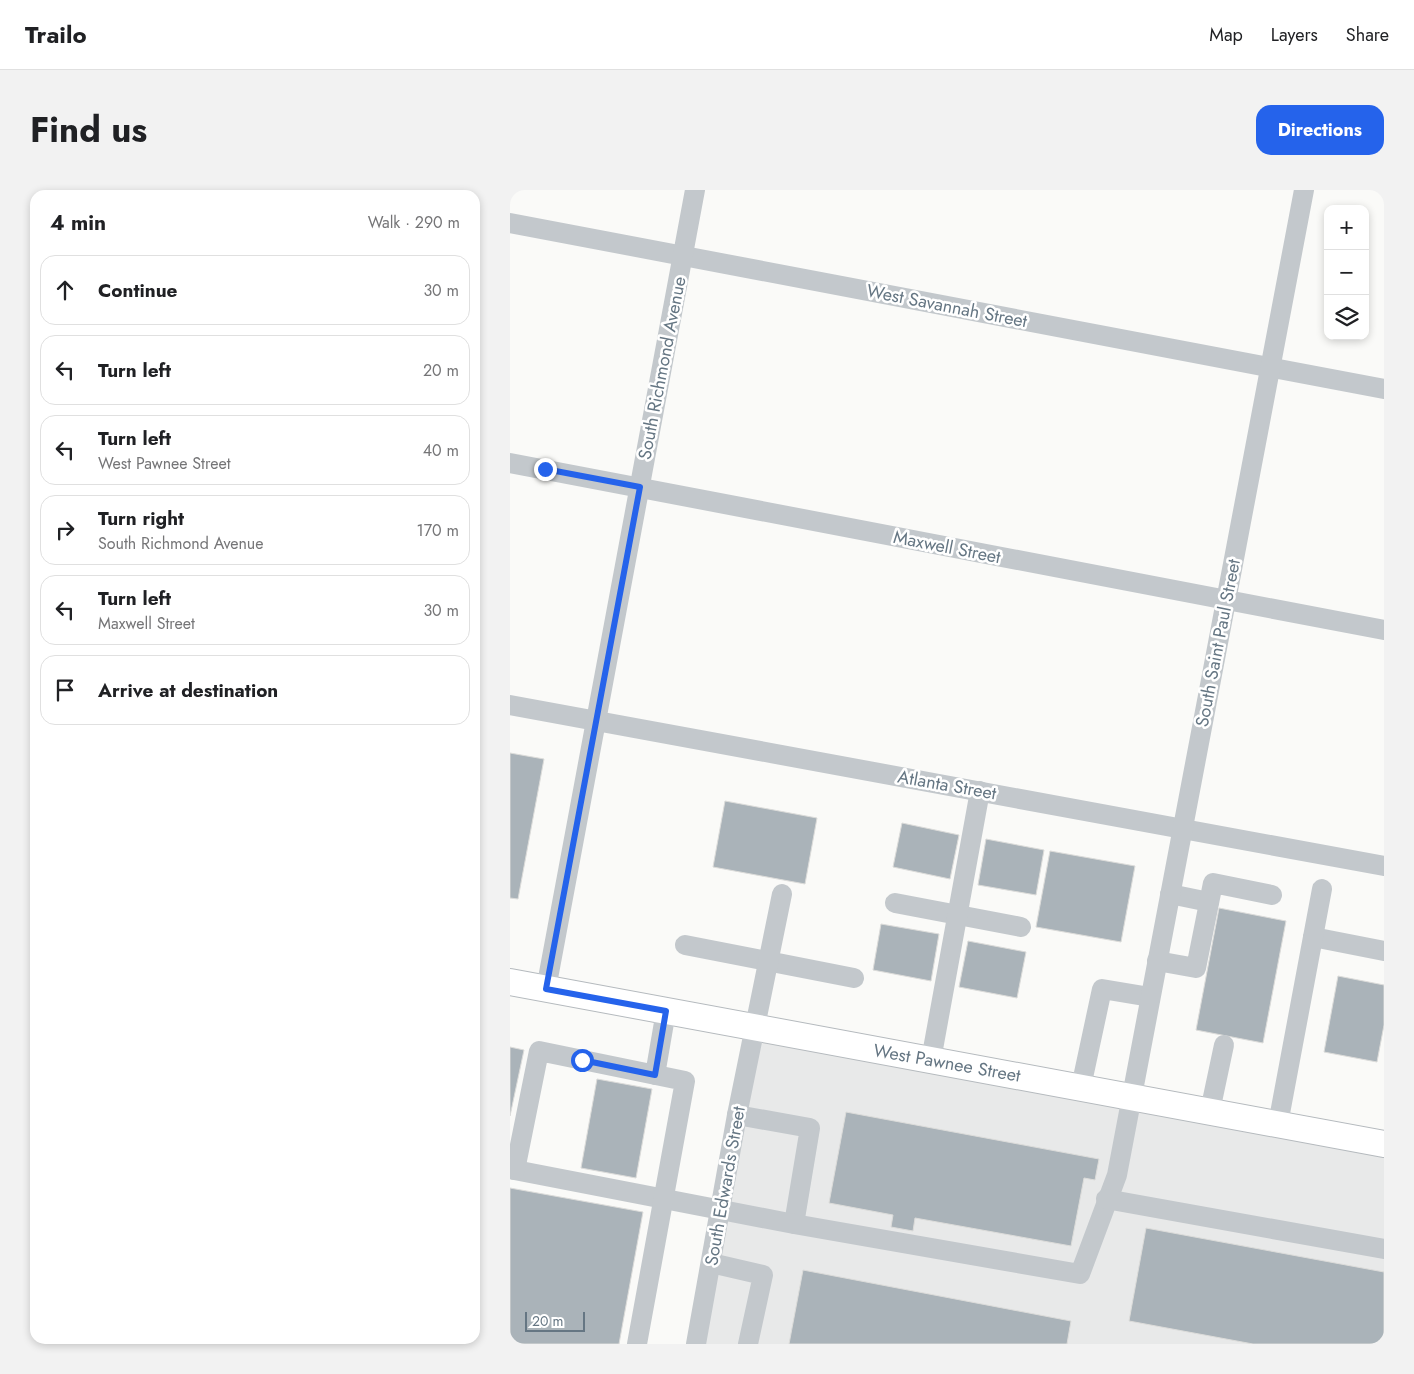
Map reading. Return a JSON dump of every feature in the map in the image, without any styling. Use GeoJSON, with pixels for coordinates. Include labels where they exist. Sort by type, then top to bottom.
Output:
{"type":"FeatureCollection","features":[{"type":"Feature","properties":{"kind":"main road","name":"West Pawnee Street"},"geometry":{"type":"LineString","coordinates":[[510,982],[1384,1144]]}},
{"type":"Feature","properties":{"kind":"street","name":"South Richmond Avenue"},"geometry":{"type":"LineString","coordinates":[[546,989],[696,190]]}},
{"type":"Feature","properties":{"kind":"street","name":"South Saint Paul Street"},"geometry":{"type":"LineString","coordinates":[[794,1224],[1080,1274],[1106,1199],[1117,1175],[1304,190]]}},
{"type":"Feature","properties":{"kind":"street","name":"West Savannah Street"},"geometry":{"type":"LineString","coordinates":[[510,223],[1384,390]]}},
{"type":"Feature","properties":{"kind":"street","name":"Maxwell Street"},"geometry":{"type":"LineString","coordinates":[[510,463],[1384,630]]}},
{"type":"Feature","properties":{"kind":"street","name":"Atlanta Street"},"geometry":{"type":"LineString","coordinates":[[510,705],[1384,866]]}},
{"type":"Feature","properties":{"kind":"street"},"geometry":{"type":"LineString","coordinates":[[931,1060],[980,791]]}},
{"type":"Feature","properties":{"kind":"street"},"geometry":{"type":"LineString","coordinates":[[1157,961],[1196,968],[1212,883],[1272,895]]}},
{"type":"Feature","properties":{"kind":"street"},"geometry":{"type":"LineString","coordinates":[[1278,1124],[1322,889]]}},
{"type":"Feature","properties":{"kind":"street","name":"South Edwards Street"},"geometry":{"type":"LineString","coordinates":[[696,1344],[737,1115],[782,894]]}},
{"type":"Feature","properties":{"kind":"street"},"geometry":{"type":"LineString","coordinates":[[1170,894],[1209,902]]}},
{"type":"Feature","properties":{"kind":"street"},"geometry":{"type":"LineString","coordinates":[[895,903],[1021,926]]}},
{"type":"Feature","properties":{"kind":"street"},"geometry":{"type":"LineString","coordinates":[[1313,938],[1384,951]]}},
{"type":"Feature","properties":{"kind":"street"},"geometry":{"type":"LineString","coordinates":[[685,945],[854,978]]}},
{"type":"Feature","properties":{"kind":"street"},"geometry":{"type":"LineString","coordinates":[[1081,1087],[1102,989],[1150,997]]}},
{"type":"Feature","properties":{"kind":"street"},"geometry":{"type":"LineString","coordinates":[[655,1075],[666,1011]]}},
{"type":"Feature","properties":{"kind":"street"},"geometry":{"type":"LineString","coordinates":[[1210,1111],[1224,1045]]}},
{"type":"Feature","properties":{"kind":"street"},"geometry":{"type":"LineString","coordinates":[[637,1344],[664,1199],[685,1081],[539,1050],[513,1169],[664,1199],[721,1209],[794,1224],[810,1128],[737,1115]]}},
{"type":"Feature","properties":{"kind":"street"},"geometry":{"type":"LineString","coordinates":[[1106,1199],[1384,1249]]}},
{"type":"Feature","properties":{"kind":"street"},"geometry":{"type":"LineString","coordinates":[[711,1263],[763,1275],[748,1344]]}},
{"type":"Feature","properties":{"kind":"shaded area"},"geometry":{"type":"Polygon","coordinates":[[[755,1027],[1384,1145],[1384,1344],[697,1344],[755,1027]]]}},
{"type":"Feature","properties":{"kind":"building"},"geometry":{"type":"Polygon","coordinates":[[[510,753],[544,759],[518,899],[510,898],[510,753]]]}},
{"type":"Feature","properties":{"kind":"building"},"geometry":{"type":"Polygon","coordinates":[[[725,801],[817,818],[805,884],[713,867],[725,801]]]}},
{"type":"Feature","properties":{"kind":"building"},"geometry":{"type":"Polygon","coordinates":[[[902,823],[959,835],[950,879],[893,867],[902,823]]]}},
{"type":"Feature","properties":{"kind":"building"},"geometry":{"type":"Polygon","coordinates":[[[986,839],[1044,850],[1036,895],[978,885],[986,839]]]}},
{"type":"Feature","properties":{"kind":"building"},"geometry":{"type":"Polygon","coordinates":[[[1050,851],[1135,866],[1121,942],[1036,927],[1050,851]]]}},
{"type":"Feature","properties":{"kind":"building"},"geometry":{"type":"Polygon","coordinates":[[[1219,908],[1286,921],[1263,1043],[1196,1030],[1219,908]]]}},
{"type":"Feature","properties":{"kind":"building"},"geometry":{"type":"Polygon","coordinates":[[[881,924],[939,934],[931,981],[873,970],[881,924]]]}},
{"type":"Feature","properties":{"kind":"building"},"geometry":{"type":"Polygon","coordinates":[[[968,941],[1026,952],[1017,998],[959,987],[968,941]]]}},
{"type":"Feature","properties":{"kind":"building"},"geometry":{"type":"Polygon","coordinates":[[[1338,976],[1384,985],[1384,1025],[1377,1062],[1324,1052],[1338,976]]]}},
{"type":"Feature","properties":{"kind":"building"},"geometry":{"type":"Polygon","coordinates":[[[510,1047],[524,1050],[510,1116],[510,1047]]]}},
{"type":"Feature","properties":{"kind":"building"},"geometry":{"type":"Polygon","coordinates":[[[597,1079],[652,1089],[636,1178],[581,1168],[597,1079]]]}},
{"type":"Feature","properties":{"kind":"building"},"geometry":{"type":"Polygon","coordinates":[[[846,1112],[1099,1159],[1095,1180],[1084,1178],[1071,1246],[915,1218],[913,1231],[891,1227],[893,1215],[829,1203],[846,1112]]]}},
{"type":"Feature","properties":{"kind":"building"},"geometry":{"type":"Polygon","coordinates":[[[510,1188],[643,1212],[619,1344],[510,1344],[510,1188]]]}},
{"type":"Feature","properties":{"kind":"building"},"geometry":{"type":"Polygon","coordinates":[[[1146,1228],[1384,1272],[1384,1344],[1253,1344],[1129,1321],[1146,1228]]]}},
{"type":"Feature","properties":{"kind":"building"},"geometry":{"type":"Polygon","coordinates":[[[803,1270],[1071,1321],[1067,1344],[789,1344],[803,1270]]]}},
{"type":"Feature","properties":{"kind":"route"},"geometry":{"type":"LineString","coordinates":[[545,469],[640,487],[546,989],[666,1011],[655,1075],[582,1060]]}}]}
